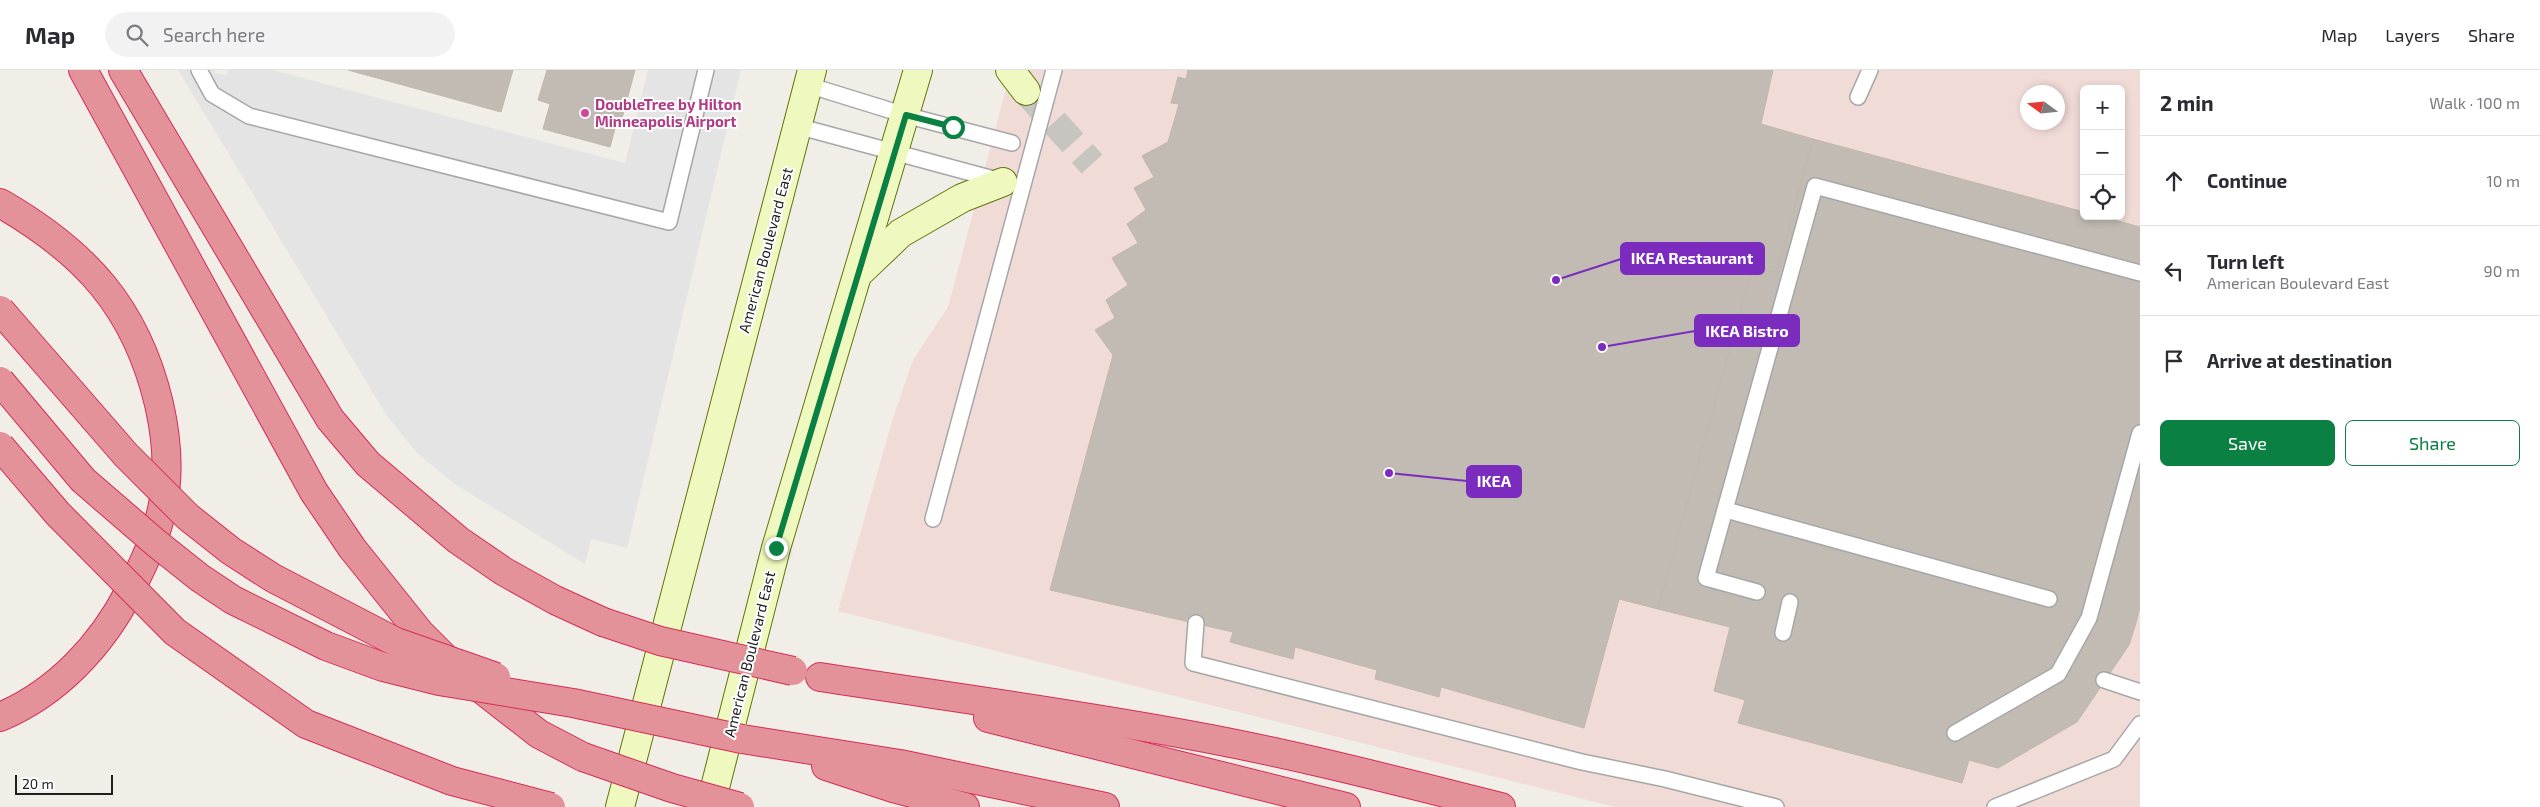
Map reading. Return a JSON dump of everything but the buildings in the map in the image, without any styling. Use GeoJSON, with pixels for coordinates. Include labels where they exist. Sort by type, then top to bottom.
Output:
{"type":"FeatureCollection","features":[{"type":"Feature","properties":{"kind":"highway"},"geometry":{"type":"LineString","coordinates":[[83,70],[300,468],[352,548],[420,633],[457,670],[539,734],[584,757],[672,788],[740,807]]}},
{"type":"Feature","properties":{"kind":"highway"},"geometry":{"type":"LineString","coordinates":[[123,70],[330,419],[368,464],[458,540],[555,600],[603,622],[660,641],[820,677],[1346,807]]}},
{"type":"Feature","properties":{"kind":"highway"},"geometry":{"type":"LineString","coordinates":[[0,203],[54,237],[78,257],[122,311],[140,343],[153,382],[163,421],[168,461],[162,510],[140,571],[117,616],[98,643],[75,668],[18,710],[0,717]]}},
{"type":"Feature","properties":{"kind":"highway"},"geometry":{"type":"LineString","coordinates":[[0,310],[126,455],[188,517],[231,551],[273,578],[396,642],[573,703]]}},
{"type":"Feature","properties":{"kind":"highway"},"geometry":{"type":"LineString","coordinates":[[0,381],[83,480],[192,572],[233,600],[326,646],[383,666],[439,681],[573,703],[742,739],[897,776],[1105,807]]}},
{"type":"Feature","properties":{"kind":"highway"},"geometry":{"type":"LineString","coordinates":[[0,446],[58,514],[175,632],[306,724],[452,781],[551,807]]}},
{"type":"Feature","properties":{"kind":"highway"},"geometry":{"type":"LineString","coordinates":[[820,677],[1076,715],[1190,735],[1326,764],[1501,807]]}},
{"type":"Feature","properties":{"kind":"highway"},"geometry":{"type":"LineString","coordinates":[[897,776],[966,807]]}},
{"type":"Feature","properties":{"kind":"main road","name":"American Boulevard East"},"geometry":{"type":"LineString","coordinates":[[710,807],[776,548],[918,70]]}},
{"type":"Feature","properties":{"kind":"main road"},"geometry":{"type":"LineString","coordinates":[[1010,70],[1026,91]]}},
{"type":"Feature","properties":{"kind":"main road","name":"American Boulevard East"},"geometry":{"type":"LineString","coordinates":[[620,807],[810,78]]}},
{"type":"Feature","properties":{"kind":"main road"},"geometry":{"type":"LineString","coordinates":[[858,274],[901,233],[962,198],[1003,182]]}},
{"type":"Feature","properties":{"kind":"lane"},"geometry":{"type":"LineString","coordinates":[[199,70],[212,94],[249,116],[669,222],[706,70]]}},
{"type":"Feature","properties":{"kind":"lane"},"geometry":{"type":"LineString","coordinates":[[934,519],[1054,70]]}},
{"type":"Feature","properties":{"kind":"lane"},"geometry":{"type":"LineString","coordinates":[[1858,97],[1870,70]]}},
{"type":"Feature","properties":{"kind":"lane"},"geometry":{"type":"LineString","coordinates":[[810,78],[906,115],[1012,143]]}},
{"type":"Feature","properties":{"kind":"lane"},"geometry":{"type":"LineString","coordinates":[[797,126],[1003,182]]}},
{"type":"Feature","properties":{"kind":"lane"},"geometry":{"type":"LineString","coordinates":[[1758,592],[1706,578],[1815,186],[2140,273]]}},
{"type":"Feature","properties":{"kind":"lane"},"geometry":{"type":"LineString","coordinates":[[1955,733],[2058,674],[2089,618],[2140,433]]}},
{"type":"Feature","properties":{"kind":"lane"},"geometry":{"type":"LineString","coordinates":[[1726,510],[2049,599]]}},
{"type":"Feature","properties":{"kind":"lane"},"geometry":{"type":"LineString","coordinates":[[1783,633],[1790,602]]}},
{"type":"Feature","properties":{"kind":"lane"},"geometry":{"type":"LineString","coordinates":[[1196,623],[1194,663],[1582,762],[1666,779],[1776,807]]}},
{"type":"Feature","properties":{"kind":"lane"},"geometry":{"type":"LineString","coordinates":[[2104,680],[2140,692]]}},
{"type":"Feature","properties":{"kind":"lane"},"geometry":{"type":"LineString","coordinates":[[1995,807],[2114,759],[2140,724]]}},
{"type":"Feature","properties":{"kind":"shaded area"},"geometry":{"type":"Polygon","coordinates":[[[178,70],[215,70],[215,73],[226,75],[228,70],[272,70],[625,163],[648,70],[741,70],[627,548],[591,539],[585,564],[456,485],[417,453],[387,416],[178,70]]]}},
{"type":"Feature","properties":{"kind":"shaded area"},"geometry":{"type":"Polygon","coordinates":[[[1011,70],[2140,70],[2140,807],[1615,807],[838,611],[893,418],[913,360],[948,307],[1011,70]]]}},
{"type":"Feature","properties":{"kind":"tunnel"},"geometry":{"type":"LineString","coordinates":[[1026,91],[1092,164]]}},
{"type":"Feature","properties":{"kind":"place","name":"DoubleTree by Hilton Minneapolis Airport"},"geometry":{"type":"Point","coordinates":[585,113]}},
{"type":"Feature","properties":{"kind":"place","name":"IKEA Restaurant"},"geometry":{"type":"Point","coordinates":[1556,280]}},
{"type":"Feature","properties":{"kind":"place","name":"IKEA Bistro"},"geometry":{"type":"Point","coordinates":[1602,347]}},
{"type":"Feature","properties":{"kind":"place","name":"IKEA"},"geometry":{"type":"Point","coordinates":[1389,473]}},
{"type":"Feature","properties":{"kind":"route"},"geometry":{"type":"LineString","coordinates":[[776,548],[906,115],[953,127]]}}]}
